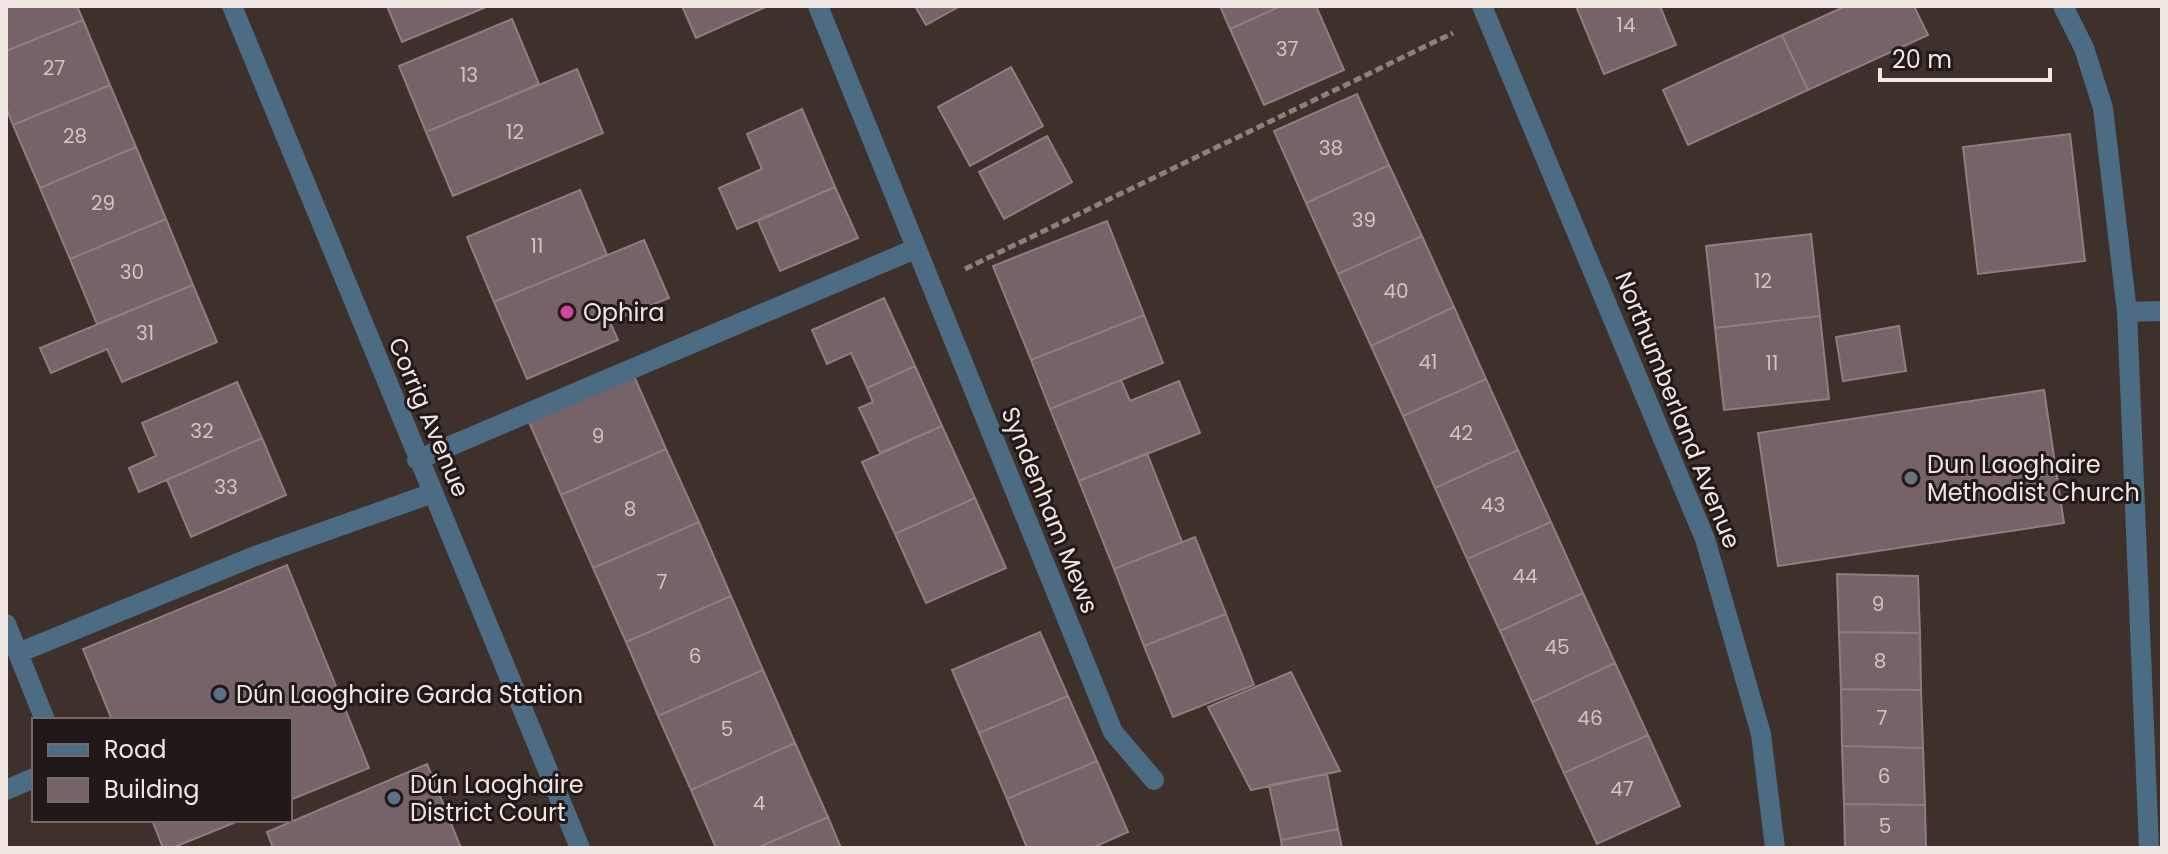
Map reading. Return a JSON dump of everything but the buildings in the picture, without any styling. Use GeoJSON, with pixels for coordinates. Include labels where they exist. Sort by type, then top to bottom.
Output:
{"type":"FeatureCollection","features":[{"type":"Feature","properties":{"kind":"street","name":"Corrig Avenue"},"geometry":{"type":"LineString","coordinates":[[232,6],[417,460],[580,848]]}},
{"type":"Feature","properties":{"kind":"street","name":"Syndenham Mews"},"geometry":{"type":"LineString","coordinates":[[818,6],[1113,732],[1154,780]]}},
{"type":"Feature","properties":{"kind":"street"},"geometry":{"type":"LineString","coordinates":[[2063,6],[2084,48],[2103,108],[2127,312],[2149,848]]}},
{"type":"Feature","properties":{"kind":"street","name":"Northumberland Avenue"},"geometry":{"type":"LineString","coordinates":[[1484,12],[1705,539],[1761,734],[1775,848]]}},
{"type":"Feature","properties":{"kind":"street"},"geometry":{"type":"LineString","coordinates":[[417,460],[915,249]]}},
{"type":"Feature","properties":{"kind":"street"},"geometry":{"type":"LineString","coordinates":[[2127,312],[2162,311]]}},
{"type":"Feature","properties":{"kind":"street"},"geometry":{"type":"LineString","coordinates":[[18,653],[255,556],[433,493]]}},
{"type":"Feature","properties":{"kind":"street"},"geometry":{"type":"LineString","coordinates":[[6,624],[44,718]]}},
{"type":"Feature","properties":{"kind":"street"},"geometry":{"type":"LineString","coordinates":[[6,790],[32,779]]}},
{"type":"Feature","properties":{"kind":"path"},"geometry":{"type":"LineString","coordinates":[[931,286],[1484,12]]}},
{"type":"Feature","properties":{"kind":"place","name":"Ophira"},"geometry":{"type":"Point","coordinates":[567,312]}},
{"type":"Feature","properties":{"kind":"place","name":"Dun Laoghaire Methodist Church"},"geometry":{"type":"Point","coordinates":[1911,478]}},
{"type":"Feature","properties":{"kind":"place","name":"Dún Laoghaire Garda Station"},"geometry":{"type":"Point","coordinates":[220,694]}},
{"type":"Feature","properties":{"kind":"place","name":"Dún Laoghaire District Court"},"geometry":{"type":"Point","coordinates":[394,798]}}]}
